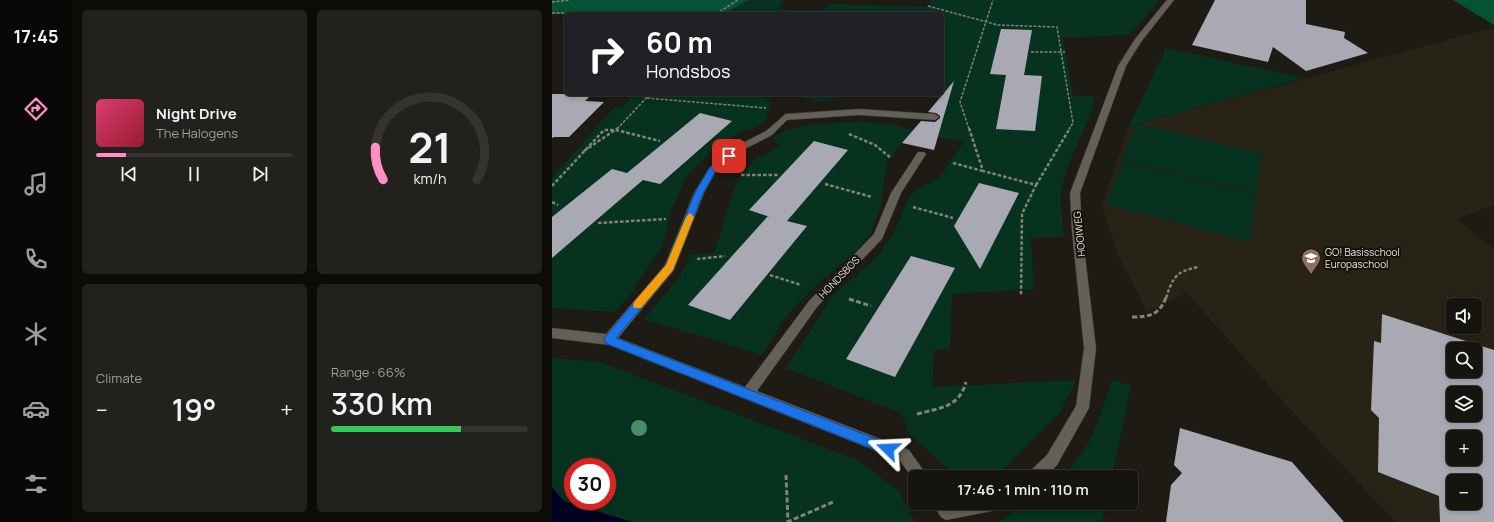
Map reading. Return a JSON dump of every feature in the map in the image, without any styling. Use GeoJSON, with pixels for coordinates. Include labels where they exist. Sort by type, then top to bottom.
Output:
{"type":"FeatureCollection","features":[{"type":"Feature","properties":{"kind":"street","name":"HOOIWEG"},"geometry":{"type":"LineString","coordinates":[[1041,470],[1052,460],[1082,408],[1090,348],[1083,273],[1077,231],[1075,194],[1122,66],[1138,41],[1171,0]]}},
{"type":"Feature","properties":{"kind":"street"},"geometry":{"type":"LineString","coordinates":[[609,340],[670,267],[699,193],[713,169],[740,148],[769,133],[786,117],[859,112],[935,117]]}},
{"type":"Feature","properties":{"kind":"street","name":"HONDSBOS"},"geometry":{"type":"LineString","coordinates":[[748,394],[813,304],[878,236],[896,193],[921,154]]}},
{"type":"Feature","properties":{"kind":"street"},"geometry":{"type":"LineString","coordinates":[[552,333],[609,340],[904,455],[916,470]]}},
{"type":"Feature","properties":{"kind":"street"},"geometry":{"type":"LineString","coordinates":[[944,512],[955,510]]}},
{"type":"Feature","properties":{"kind":"path"},"geometry":{"type":"LineString","coordinates":[[552,2],[570,0]]}},
{"type":"Feature","properties":{"kind":"path"},"geometry":{"type":"LineString","coordinates":[[719,12],[738,0]]}},
{"type":"Feature","properties":{"kind":"path"},"geometry":{"type":"LineString","coordinates":[[983,171],[960,102],[993,0]]}},
{"type":"Feature","properties":{"kind":"path"},"geometry":{"type":"LineString","coordinates":[[928,6],[998,25],[1057,27],[1073,123],[1036,185],[1022,214],[1021,294]]}},
{"type":"Feature","properties":{"kind":"path"},"geometry":{"type":"LineString","coordinates":[[552,13],[564,13]]}},
{"type":"Feature","properties":{"kind":"path"},"geometry":{"type":"LineString","coordinates":[[1031,52],[1064,52]]}},
{"type":"Feature","properties":{"kind":"path"},"geometry":{"type":"LineString","coordinates":[[580,154],[616,130],[647,98],[766,108]]}},
{"type":"Feature","properties":{"kind":"path"},"geometry":{"type":"LineString","coordinates":[[552,186],[580,154],[604,130],[616,130],[660,141]]}},
{"type":"Feature","properties":{"kind":"path"},"geometry":{"type":"LineString","coordinates":[[843,132],[875,145],[891,158]]}},
{"type":"Feature","properties":{"kind":"path"},"geometry":{"type":"LineString","coordinates":[[953,163],[1036,185]]}},
{"type":"Feature","properties":{"kind":"path"},"geometry":{"type":"LineString","coordinates":[[741,175],[778,174]]}},
{"type":"Feature","properties":{"kind":"path"},"geometry":{"type":"LineString","coordinates":[[825,184],[873,197]]}},
{"type":"Feature","properties":{"kind":"path"},"geometry":{"type":"LineString","coordinates":[[552,202],[558,205]]}},
{"type":"Feature","properties":{"kind":"path"},"geometry":{"type":"LineString","coordinates":[[910,207],[953,218]]}},
{"type":"Feature","properties":{"kind":"path"},"geometry":{"type":"LineString","coordinates":[[598,223],[668,219]]}},
{"type":"Feature","properties":{"kind":"path"},"geometry":{"type":"LineString","coordinates":[[690,260],[725,256]]}},
{"type":"Feature","properties":{"kind":"path"},"geometry":{"type":"LineString","coordinates":[[1132,318],[1152,315],[1163,308],[1172,281],[1184,270],[1199,267]]}},
{"type":"Feature","properties":{"kind":"path"},"geometry":{"type":"LineString","coordinates":[[770,275],[803,285]]}},
{"type":"Feature","properties":{"kind":"path"},"geometry":{"type":"LineString","coordinates":[[846,298],[871,306]]}},
{"type":"Feature","properties":{"kind":"path"},"geometry":{"type":"LineString","coordinates":[[917,414],[955,403],[964,393],[966,382]]}},
{"type":"Feature","properties":{"kind":"path"},"geometry":{"type":"LineString","coordinates":[[786,476],[788,521],[834,502]]}},
{"type":"Feature","properties":{"kind":"shaded area","name":"GO! Basisschool Europaschool"},"geometry":{"type":"Polygon","coordinates":[[[1488,29],[1494,29],[1494,205],[1456,219],[1494,249],[1494,522],[1395,522],[1286,405],[1187,293],[1147,312],[1119,257],[1102,206],[1129,126],[1488,29]]]}},
{"type":"Feature","properties":{"kind":"green space"},"geometry":{"type":"Polygon","coordinates":[[[552,0],[749,0],[727,12],[564,12],[564,14],[552,14],[552,0]]]}},
{"type":"Feature","properties":{"kind":"green space"},"geometry":{"type":"Polygon","coordinates":[[[749,0],[784,0],[778,9],[823,11],[828,4],[927,7],[931,0],[1160,0],[1129,35],[1063,38],[1073,96],[1094,96],[1092,108],[1084,131],[1069,165],[1062,188],[1061,206],[1064,237],[1031,238],[1034,289],[952,294],[950,349],[934,350],[932,387],[1076,380],[1060,413],[1001,470],[950,470],[909,434],[901,413],[786,368],[834,294],[876,258],[894,233],[909,198],[916,190],[939,178],[964,142],[926,135],[943,116],[947,95],[944,95],[944,12],[727,12],[749,0]]]}},
{"type":"Feature","properties":{"kind":"green space"},"geometry":{"type":"Polygon","coordinates":[[[1453,0],[1494,0],[1494,25],[1453,0]]]}},
{"type":"Feature","properties":{"kind":"green space"},"geometry":{"type":"Polygon","coordinates":[[[1166,48],[1304,78],[1137,124],[1262,153],[1256,193],[1122,160],[1136,125],[1129,126],[1166,48]]]}},
{"type":"Feature","properties":{"kind":"green space"},"geometry":{"type":"Polygon","coordinates":[[[631,96],[764,96],[771,105],[765,122],[757,127],[741,132],[714,149],[686,177],[672,209],[662,247],[628,298],[615,312],[552,308],[552,178],[614,107],[622,108],[631,96]]]}},
{"type":"Feature","properties":{"kind":"green space"},"geometry":{"type":"Polygon","coordinates":[[[791,96],[844,96],[825,102],[791,96]]]}},
{"type":"Feature","properties":{"kind":"green space"},"geometry":{"type":"Polygon","coordinates":[[[863,122],[889,124],[913,130],[887,162],[881,206],[871,234],[856,251],[813,288],[785,318],[762,355],[644,319],[680,276],[690,255],[714,253],[735,186],[741,175],[753,161],[781,146],[773,139],[781,133],[803,126],[828,123],[863,122]]]}},
{"type":"Feature","properties":{"kind":"green space"},"geometry":{"type":"Polygon","coordinates":[[[1122,162],[1257,195],[1250,242],[1106,204],[1122,162]]]}},
{"type":"Feature","properties":{"kind":"green space"},"geometry":{"type":"Polygon","coordinates":[[[552,358],[600,362],[857,460],[899,491],[915,522],[552,522],[552,358]]]}},
{"type":"Feature","properties":{"kind":"green space"},"geometry":{"type":"Polygon","coordinates":[[[1112,380],[1131,385],[1113,470],[1068,470],[1080,457],[1098,420],[1112,380]]]}},
{"type":"Feature","properties":{"kind":"green space"},"geometry":{"type":"Polygon","coordinates":[[[1016,510],[1105,510],[1102,522],[1000,522],[1016,510]]]}},
{"type":"Feature","properties":{"kind":"water"},"geometry":{"type":"Polygon","coordinates":[[[552,487],[564,501],[564,510],[593,510],[632,522],[552,522],[552,487]]]}},
{"type":"Feature","properties":{"kind":"building"},"geometry":{"type":"Polygon","coordinates":[[[1215,0],[1306,0],[1306,24],[1345,32],[1344,38],[1368,53],[1306,71],[1273,47],[1268,62],[1192,45],[1215,0]]]}},
{"type":"Feature","properties":{"kind":"building"},"geometry":{"type":"Polygon","coordinates":[[[1001,29],[1032,30],[1024,75],[1042,76],[1035,131],[996,129],[1006,75],[990,74],[1001,29]]]}},
{"type":"Feature","properties":{"kind":"building"},"geometry":{"type":"Polygon","coordinates":[[[954,81],[934,150],[902,143],[921,121],[935,122],[940,118],[940,116],[936,113],[928,112],[941,96],[944,96],[944,93],[954,81]]]}},
{"type":"Feature","properties":{"kind":"building"},"geometry":{"type":"Polygon","coordinates":[[[552,94],[564,94],[564,96],[590,96],[585,101],[604,102],[569,137],[552,138],[552,94]]]}},
{"type":"Feature","properties":{"kind":"building"},"geometry":{"type":"Polygon","coordinates":[[[700,113],[732,121],[660,184],[643,180],[552,258],[552,217],[612,169],[627,173],[700,113]]]}},
{"type":"Feature","properties":{"kind":"building"},"geometry":{"type":"Polygon","coordinates":[[[814,141],[848,150],[787,221],[807,226],[730,320],[688,305],[768,216],[749,210],[814,141]]]}},
{"type":"Feature","properties":{"kind":"building"},"geometry":{"type":"Polygon","coordinates":[[[979,183],[1019,193],[980,269],[954,226],[979,183]]]}},
{"type":"Feature","properties":{"kind":"building"},"geometry":{"type":"Polygon","coordinates":[[[911,256],[955,268],[895,377],[846,359],[911,256]]]}},
{"type":"Feature","properties":{"kind":"building"},"geometry":{"type":"Polygon","coordinates":[[[1382,314],[1469,342],[1446,342],[1446,378],[1482,378],[1482,346],[1494,350],[1494,522],[1440,522],[1439,496],[1378,472],[1379,418],[1371,410],[1374,341],[1381,343],[1382,314]]]}},
{"type":"Feature","properties":{"kind":"building"},"geometry":{"type":"Polygon","coordinates":[[[1180,428],[1292,462],[1344,522],[1166,522],[1171,485],[1182,473],[1174,465],[1180,428]]]}},
{"type":"Feature","properties":{"kind":"slow traffic"},"geometry":{"type":"LineString","coordinates":[[638,305],[670,267],[690,217]]}},
{"type":"Feature","properties":{"kind":"place","name":"GO! Basisschool Europaschool"},"geometry":{"type":"Point","coordinates":[1311,275]}},
{"type":"Feature","properties":{"kind":"route"},"geometry":{"type":"LineString","coordinates":[[729,156],[713,169],[699,193],[670,267],[609,340],[888,449]]}}]}
